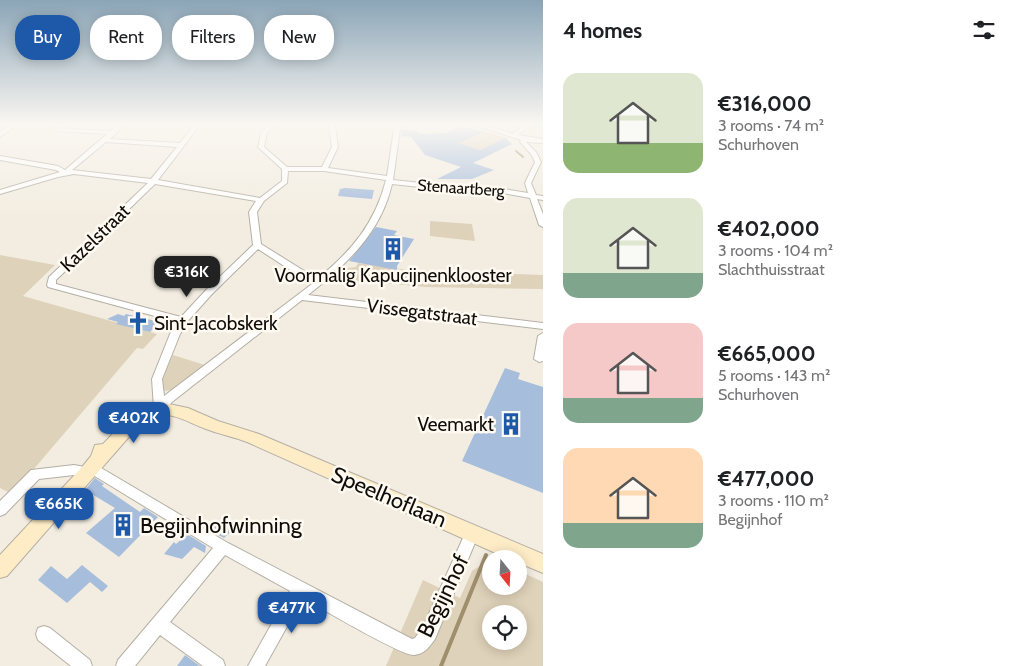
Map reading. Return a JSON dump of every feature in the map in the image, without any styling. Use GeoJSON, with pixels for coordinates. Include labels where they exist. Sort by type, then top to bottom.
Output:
{"type":"FeatureCollection","features":[{"type":"Feature","properties":{"kind":"street"},"geometry":{"type":"LineString","coordinates":[[66,173],[86,156]]}},
{"type":"Feature","properties":{"kind":"street"},"geometry":{"type":"LineString","coordinates":[[153,182],[173,156]]}},
{"type":"Feature","properties":{"kind":"street"},"geometry":{"type":"LineString","coordinates":[[162,402],[156,379],[183,321],[209,292],[255,248],[257,245],[254,212],[262,200],[285,182],[284,169],[270,156]]}},
{"type":"Feature","properties":{"kind":"street"},"geometry":{"type":"LineString","coordinates":[[324,169],[330,156]]}},
{"type":"Feature","properties":{"kind":"street"},"geometry":{"type":"LineString","coordinates":[[3,560],[108,452],[132,423],[300,297],[349,255],[363,239],[380,212],[389,180],[393,156]]}},
{"type":"Feature","properties":{"kind":"street"},"geometry":{"type":"LineString","coordinates":[[0,158],[58,168],[66,173]]}},
{"type":"Feature","properties":{"kind":"street"},"geometry":{"type":"LineString","coordinates":[[541,162],[528,183],[542,220]]}},
{"type":"Feature","properties":{"kind":"street","name":"Stenaartberg"},"geometry":{"type":"LineString","coordinates":[[284,169],[324,169],[458,190],[498,190],[543,198]]}},
{"type":"Feature","properties":{"kind":"street"},"geometry":{"type":"LineString","coordinates":[[0,192],[66,173],[153,182],[262,200]]}},
{"type":"Feature","properties":{"kind":"street","name":"Kazelstraat"},"geometry":{"type":"LineString","coordinates":[[153,182],[57,275],[51,285],[183,321]]}},
{"type":"Feature","properties":{"kind":"street"},"geometry":{"type":"LineString","coordinates":[[257,245],[317,283]]}},
{"type":"Feature","properties":{"kind":"street","name":"Vissegatstraat"},"geometry":{"type":"LineString","coordinates":[[300,297],[543,326]]}},
{"type":"Feature","properties":{"kind":"street"},"geometry":{"type":"LineString","coordinates":[[539,360],[543,336]]}},
{"type":"Feature","properties":{"kind":"street","name":"Speelhoflaan"},"geometry":{"type":"LineString","coordinates":[[162,402],[213,425],[234,430],[543,564]]}},
{"type":"Feature","properties":{"kind":"street"},"geometry":{"type":"LineString","coordinates":[[0,510],[36,474],[93,466]]}},
{"type":"Feature","properties":{"kind":"street","name":"Begijnhof"},"geometry":{"type":"LineString","coordinates":[[93,466],[223,548],[397,642],[412,647],[420,645],[429,633],[472,533]]}},
{"type":"Feature","properties":{"kind":"street"},"geometry":{"type":"LineString","coordinates":[[124,666],[223,548]]}},
{"type":"Feature","properties":{"kind":"street"},"geometry":{"type":"LineString","coordinates":[[256,666],[300,588]]}},
{"type":"Feature","properties":{"kind":"street"},"geometry":{"type":"LineString","coordinates":[[159,624],[217,666]]}},
{"type":"Feature","properties":{"kind":"street"},"geometry":{"type":"LineString","coordinates":[[44,634],[84,666]]}},
{"type":"Feature","properties":{"kind":"shaded area"},"geometry":{"type":"Polygon","coordinates":[[[430,221],[472,224],[475,241],[430,236],[430,221]]]}},
{"type":"Feature","properties":{"kind":"shaded area"},"geometry":{"type":"Polygon","coordinates":[[[0,255],[55,265],[23,296],[157,334],[143,349],[137,348],[33,470],[10,493],[0,488],[0,255]]]}},
{"type":"Feature","properties":{"kind":"shaded area"},"geometry":{"type":"Polygon","coordinates":[[[358,263],[408,270],[543,275],[543,289],[426,287],[335,279],[348,268],[356,267],[358,263]]]}},
{"type":"Feature","properties":{"kind":"shaded area"},"geometry":{"type":"Polygon","coordinates":[[[173,355],[208,366],[172,390],[164,391],[162,389],[162,379],[173,355]]]}},
{"type":"Feature","properties":{"kind":"shaded area"},"geometry":{"type":"Polygon","coordinates":[[[482,565],[482,595],[528,595],[528,575],[543,582],[543,666],[386,666],[423,580],[460,598],[472,571],[482,565]]]}},
{"type":"Feature","properties":{"kind":"building"},"geometry":{"type":"Polygon","coordinates":[[[428,156],[487,156],[473,163],[494,170],[472,179],[437,179],[461,167],[428,156]]]}},
{"type":"Feature","properties":{"kind":"building"},"geometry":{"type":"Polygon","coordinates":[[[340,189],[374,190],[372,199],[338,196],[340,189]]]}},
{"type":"Feature","properties":{"kind":"building","name":"Voormalig Kapucijnenklooster"},"geometry":{"type":"Polygon","coordinates":[[[376,227],[397,231],[394,235],[414,239],[397,266],[397,270],[349,261],[376,227]]]}},
{"type":"Feature","properties":{"kind":"building","name":"Sint-Jacobskerk"},"geometry":{"type":"Polygon","coordinates":[[[118,314],[160,322],[150,332],[116,324],[118,322],[107,319],[118,314]]]}},
{"type":"Feature","properties":{"kind":"building","name":"Veemarkt"},"geometry":{"type":"Polygon","coordinates":[[[505,368],[520,373],[518,379],[543,387],[543,493],[462,461],[505,368]]]}},
{"type":"Feature","properties":{"kind":"building","name":"Begijnhofwinning"},"geometry":{"type":"Polygon","coordinates":[[[95,478],[104,484],[102,486],[140,512],[144,508],[158,517],[119,557],[86,533],[115,508],[85,490],[95,478]]]}},
{"type":"Feature","properties":{"kind":"building"},"geometry":{"type":"Polygon","coordinates":[[[219,520],[235,528],[224,538],[211,531],[219,520]]]}},
{"type":"Feature","properties":{"kind":"building"},"geometry":{"type":"Polygon","coordinates":[[[187,534],[206,546],[205,553],[194,547],[182,559],[164,554],[174,542],[176,544],[187,534]]]}},
{"type":"Feature","properties":{"kind":"building"},"geometry":{"type":"Polygon","coordinates":[[[82,565],[108,586],[102,592],[90,582],[67,603],[38,580],[51,566],[67,579],[82,565]]]}},
{"type":"Feature","properties":{"kind":"building"},"geometry":{"type":"Polygon","coordinates":[[[185,655],[200,666],[177,666],[185,655]]]}},
{"type":"Feature","properties":{"kind":"waterway"},"geometry":{"type":"LineString","coordinates":[[441,666],[482,565]]}},
{"type":"Feature","properties":{"kind":"place","name":"Voormalig Kapucijnenklooster"},"geometry":{"type":"Point","coordinates":[393,249]}},
{"type":"Feature","properties":{"kind":"place","name":"Sint-Jacobskerk"},"geometry":{"type":"Point","coordinates":[138,323]}},
{"type":"Feature","properties":{"kind":"place","name":"Veemarkt"},"geometry":{"type":"Point","coordinates":[511,424]}},
{"type":"Feature","properties":{"kind":"place","name":"Begijnhofwinning"},"geometry":{"type":"Point","coordinates":[123,525]}}]}
